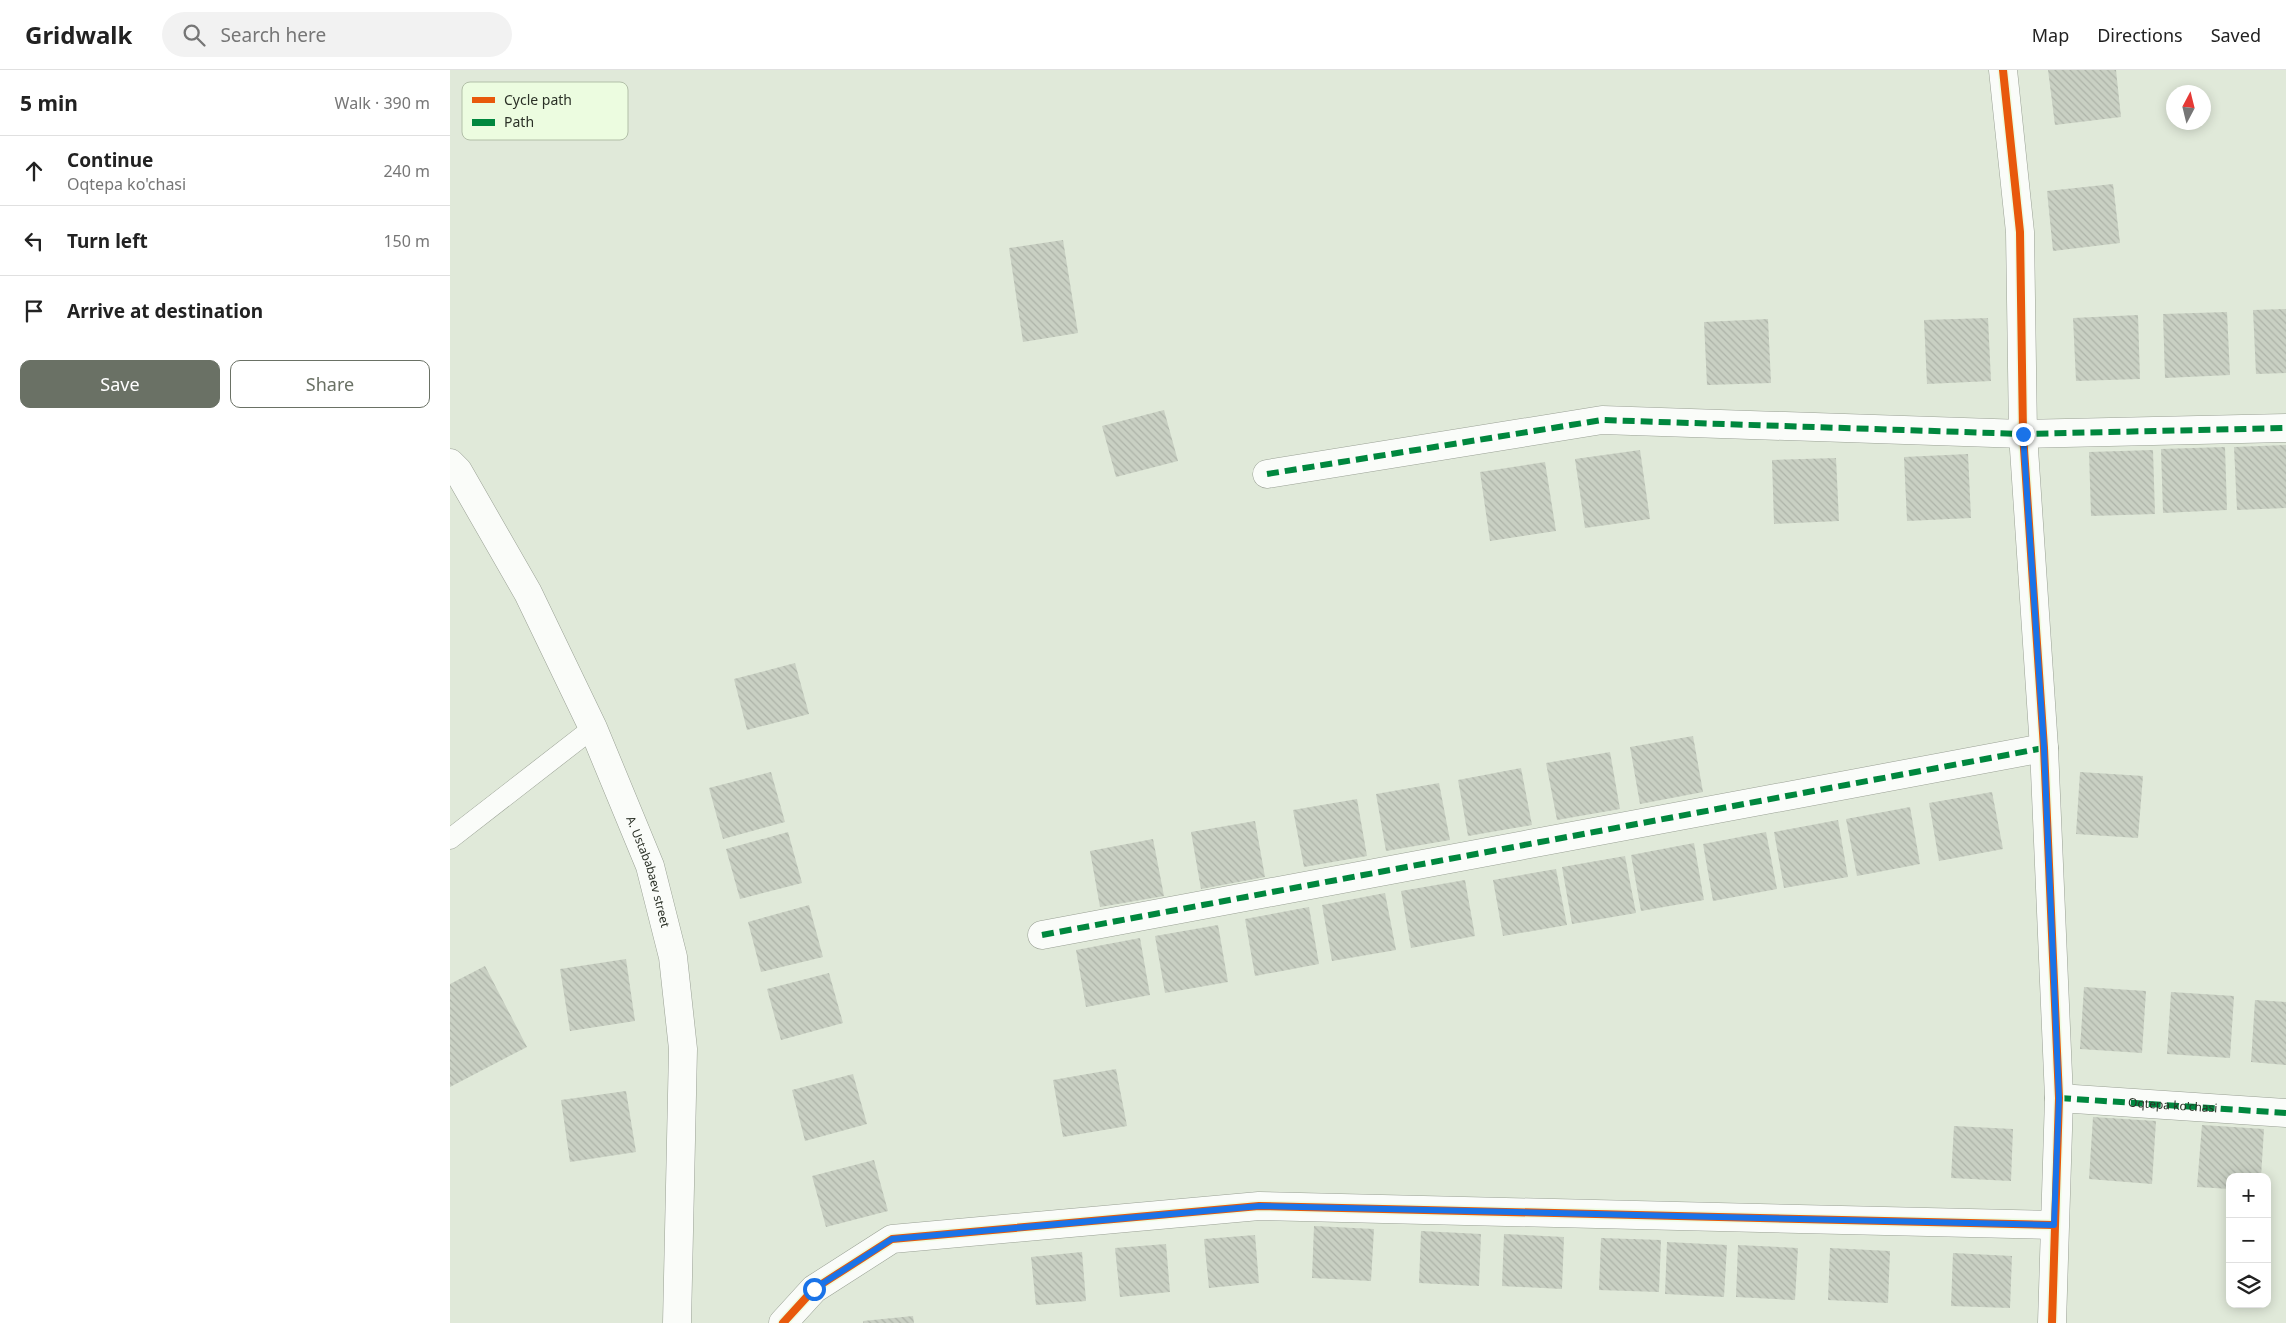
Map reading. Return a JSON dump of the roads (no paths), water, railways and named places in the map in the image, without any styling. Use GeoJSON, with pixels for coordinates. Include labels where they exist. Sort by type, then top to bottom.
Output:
{"type":"FeatureCollection","features":[{"type":"Feature","properties":{"kind":"street"},"geometry":{"type":"LineString","coordinates":[[2003,70],[2020,232],[2023,434],[2044,748],[2059,1098],[2052,1323]]}},
{"type":"Feature","properties":{"kind":"street"},"geometry":{"type":"LineString","coordinates":[[1268,474],[1602,420],[2023,434],[2286,428]]}},
{"type":"Feature","properties":{"kind":"street","name":"A. Ustababaev street"},"geometry":{"type":"LineString","coordinates":[[450,463],[458,472],[528,593],[593,728],[650,866],[673,956],[683,1049],[677,1323]]}},
{"type":"Feature","properties":{"kind":"street"},"geometry":{"type":"LineString","coordinates":[[1042,934],[2044,748]]}},
{"type":"Feature","properties":{"kind":"street","name":"Oqtepa ko'chasi"},"geometry":{"type":"LineString","coordinates":[[2059,1098],[2286,1113]]}},
{"type":"Feature","properties":{"kind":"street"},"geometry":{"type":"LineString","coordinates":[[783,1323],[814,1289],[892,1239],[1260,1206],[2054,1225]]}},
{"type":"Feature","properties":{"kind":"lane"},"geometry":{"type":"LineString","coordinates":[[450,839],[593,728]]}}]}
